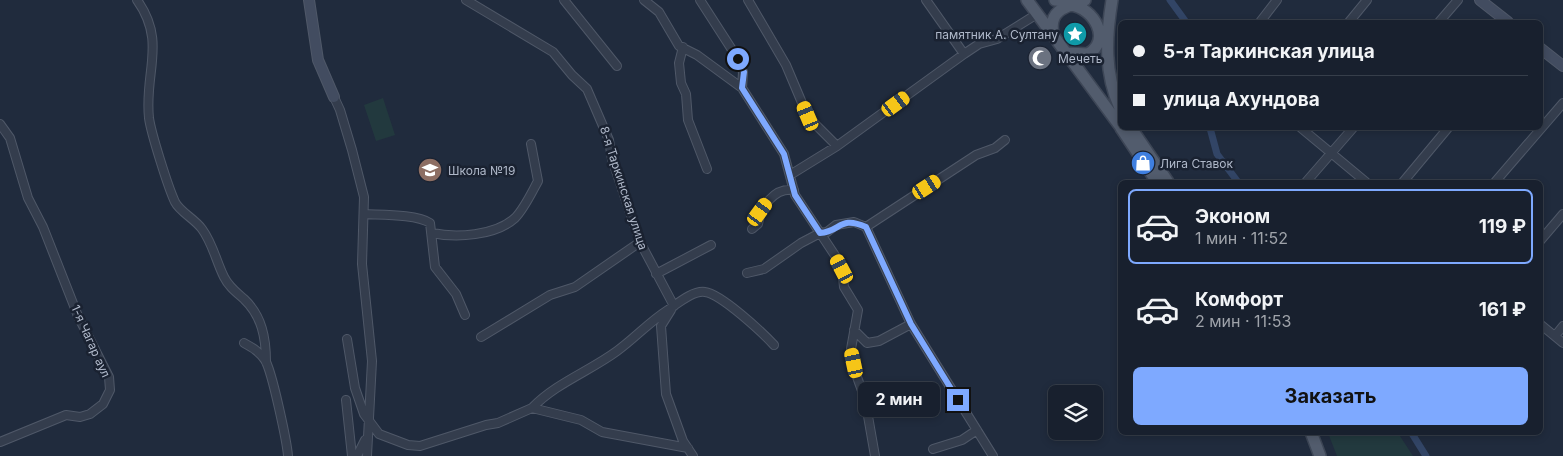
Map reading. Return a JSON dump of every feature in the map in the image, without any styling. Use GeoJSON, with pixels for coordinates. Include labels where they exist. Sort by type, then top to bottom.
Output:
{"type":"FeatureCollection","features":[{"type":"Feature","properties":{"kind":"main road"},"geometry":{"type":"LineString","coordinates":[[1027,0],[1118,122]]}},
{"type":"Feature","properties":{"kind":"main road"},"geometry":{"type":"LineString","coordinates":[[1055,0],[1077,3],[1091,16],[1103,39],[1108,73],[1118,102]]}},
{"type":"Feature","properties":{"kind":"main road"},"geometry":{"type":"LineString","coordinates":[[1068,53],[1082,55],[1093,51],[1103,39],[1112,0]]}},
{"type":"Feature","properties":{"kind":"main road"},"geometry":{"type":"LineString","coordinates":[[1053,35],[1052,20],[1061,9],[1077,3]]}},
{"type":"Feature","properties":{"kind":"main road"},"geometry":{"type":"LineString","coordinates":[[1125,130],[1166,180]]}},
{"type":"Feature","properties":{"kind":"main road"},"geometry":{"type":"LineString","coordinates":[[1138,145],[1155,180]]}},
{"type":"Feature","properties":{"kind":"main road"},"geometry":{"type":"LineString","coordinates":[[1305,435],[1313,456]]}},
{"type":"Feature","properties":{"kind":"main road"},"geometry":{"type":"LineString","coordinates":[[1312,435],[1320,456]]}},
{"type":"Feature","properties":{"kind":"street"},"geometry":{"type":"LineString","coordinates":[[136,0],[152,28],[154,42],[148,98],[149,120],[176,203],[201,227],[233,290],[254,309],[262,321],[266,362],[287,442],[288,456]]}},
{"type":"Feature","properties":{"kind":"street"},"geometry":{"type":"LineString","coordinates":[[309,0],[318,60],[340,110],[364,198],[362,264],[372,362],[367,456]]}},
{"type":"Feature","properties":{"kind":"street","name":"8-я Таркинская улица"},"geometry":{"type":"LineString","coordinates":[[466,0],[553,52],[572,75],[587,89],[608,140],[612,158],[640,242],[674,306]]}},
{"type":"Feature","properties":{"kind":"street"},"geometry":{"type":"LineString","coordinates":[[564,0],[617,66]]}},
{"type":"Feature","properties":{"kind":"street"},"geometry":{"type":"LineString","coordinates":[[644,0],[659,12],[679,46],[697,54],[742,88],[784,154],[794,190],[802,208],[842,269],[844,287],[858,310],[851,349],[857,377],[865,399],[875,456]]}},
{"type":"Feature","properties":{"kind":"street"},"geometry":{"type":"LineString","coordinates":[[700,0],[738,59],[744,72],[742,88]]}},
{"type":"Feature","properties":{"kind":"street"},"geometry":{"type":"LineString","coordinates":[[748,0],[786,65],[808,116],[837,146]]}},
{"type":"Feature","properties":{"kind":"street"},"geometry":{"type":"LineString","coordinates":[[926,0],[964,54]]}},
{"type":"Feature","properties":{"kind":"street"},"geometry":{"type":"LineString","coordinates":[[1262,20],[1278,0]]}},
{"type":"Feature","properties":{"kind":"street"},"geometry":{"type":"LineString","coordinates":[[1351,20],[1367,0]]}},
{"type":"Feature","properties":{"kind":"street"},"geometry":{"type":"LineString","coordinates":[[1442,20],[1458,0]]}},
{"type":"Feature","properties":{"kind":"street"},"geometry":{"type":"LineString","coordinates":[[1480,0],[1505,20]]}},
{"type":"Feature","properties":{"kind":"street"},"geometry":{"type":"LineString","coordinates":[[790,175],[837,146],[979,44],[996,39],[1037,14]]}},
{"type":"Feature","properties":{"kind":"street"},"geometry":{"type":"LineString","coordinates":[[683,47],[679,63],[686,94],[688,120],[707,169]]}},
{"type":"Feature","properties":{"kind":"street"},"geometry":{"type":"LineString","coordinates":[[1543,50],[1563,66]]}},
{"type":"Feature","properties":{"kind":"street"},"geometry":{"type":"LineString","coordinates":[[1543,127],[1563,103]]}},
{"type":"Feature","properties":{"kind":"street","name":"1-я Чагар аул"},"geometry":{"type":"LineString","coordinates":[[0,124],[10,138],[23,174],[28,198],[43,227],[78,316],[109,377],[110,390],[103,404],[90,414],[80,417],[66,415],[0,442]]}},
{"type":"Feature","properties":{"kind":"street"},"geometry":{"type":"LineString","coordinates":[[1303,130],[1364,180]]}},
{"type":"Feature","properties":{"kind":"street"},"geometry":{"type":"LineString","coordinates":[[1308,180],[1351,130]]}},
{"type":"Feature","properties":{"kind":"street"},"geometry":{"type":"LineString","coordinates":[[1405,180],[1446,130]]}},
{"type":"Feature","properties":{"kind":"street"},"geometry":{"type":"LineString","coordinates":[[1498,180],[1540,130]]}},
{"type":"Feature","properties":{"kind":"street"},"geometry":{"type":"LineString","coordinates":[[866,227],[976,155],[995,148],[1005,140]]}},
{"type":"Feature","properties":{"kind":"street"},"geometry":{"type":"LineString","coordinates":[[432,233],[460,237],[497,227],[514,218],[538,181],[531,144]]}},
{"type":"Feature","properties":{"kind":"street"},"geometry":{"type":"LineString","coordinates":[[752,229],[758,224],[760,212],[768,201],[780,191],[794,190]]}},
{"type":"Feature","properties":{"kind":"street"},"geometry":{"type":"LineString","coordinates":[[364,214],[426,220],[430,223],[435,267],[456,294],[465,315]]}},
{"type":"Feature","properties":{"kind":"street"},"geometry":{"type":"LineString","coordinates":[[1543,237],[1563,214]]}},
{"type":"Feature","properties":{"kind":"street"},"geometry":{"type":"LineString","coordinates":[[747,273],[764,269],[785,253],[820,233],[827,232],[836,225],[854,222],[866,227],[911,324],[993,456]]}},
{"type":"Feature","properties":{"kind":"street"},"geometry":{"type":"LineString","coordinates":[[481,337],[550,294],[575,288],[640,242]]}},
{"type":"Feature","properties":{"kind":"street"},"geometry":{"type":"LineString","coordinates":[[656,274],[711,246]]}},
{"type":"Feature","properties":{"kind":"street"},"geometry":{"type":"LineString","coordinates":[[347,339],[354,388],[364,414],[379,434],[408,445],[420,446],[486,425],[498,424],[532,408],[540,400],[616,351],[654,320],[694,293],[703,292],[720,299],[762,332],[774,345]]}},
{"type":"Feature","properties":{"kind":"street"},"geometry":{"type":"LineString","coordinates":[[674,306],[661,326],[666,394],[693,456]]}},
{"type":"Feature","properties":{"kind":"street"},"geometry":{"type":"LineString","coordinates":[[854,330],[867,343],[879,341],[911,324]]}},
{"type":"Feature","properties":{"kind":"street"},"geometry":{"type":"LineString","coordinates":[[1543,326],[1563,343]]}},
{"type":"Feature","properties":{"kind":"street"},"geometry":{"type":"LineString","coordinates":[[1555,336],[1563,326]]}},
{"type":"Feature","properties":{"kind":"street"},"geometry":{"type":"LineString","coordinates":[[244,343],[257,350],[266,362]]}},
{"type":"Feature","properties":{"kind":"street"},"geometry":{"type":"LineString","coordinates":[[346,400],[352,456]]}},
{"type":"Feature","properties":{"kind":"street"},"geometry":{"type":"LineString","coordinates":[[532,408],[581,420],[602,432],[688,448]]}},
{"type":"Feature","properties":{"kind":"street"},"geometry":{"type":"LineString","coordinates":[[933,449],[962,440],[977,430]]}},
{"type":"Feature","properties":{"kind":"street"},"geometry":{"type":"LineString","coordinates":[[357,456],[369,433]]}},
{"type":"Feature","properties":{"kind":"green space"},"geometry":{"type":"Polygon","coordinates":[[[383,98],[395,135],[376,141],[364,105],[383,98]]]}},
{"type":"Feature","properties":{"kind":"green space"},"geometry":{"type":"Polygon","coordinates":[[[1329,435],[1399,435],[1413,456],[1337,456],[1329,435]]]}},
{"type":"Feature","properties":{"kind":"waterway"},"geometry":{"type":"LineString","coordinates":[[1170,0],[1185,20]]}},
{"type":"Feature","properties":{"kind":"waterway"},"geometry":{"type":"LineString","coordinates":[[1211,130],[1217,154],[1236,180]]}},
{"type":"Feature","properties":{"kind":"waterway"},"geometry":{"type":"LineString","coordinates":[[1413,435],[1426,456]]}},
{"type":"Feature","properties":{"kind":"place","name":"памятник А. Султану"},"geometry":{"type":"Point","coordinates":[1075,34]}},
{"type":"Feature","properties":{"kind":"place","name":"Мечеть"},"geometry":{"type":"Point","coordinates":[1040,58]}},
{"type":"Feature","properties":{"kind":"place","name":"Лига Ставок"},"geometry":{"type":"Point","coordinates":[1143,163]}},
{"type":"Feature","properties":{"kind":"place","name":"Школа №19"},"geometry":{"type":"Point","coordinates":[430,170]}},
{"type":"Feature","properties":{"kind":"route"},"geometry":{"type":"LineString","coordinates":[[738,59],[744,72],[742,88],[765,121],[784,154],[795,195],[802,208],[820,233],[827,232],[836,225],[854,222],[866,227],[911,324],[958,400]]}}]}
